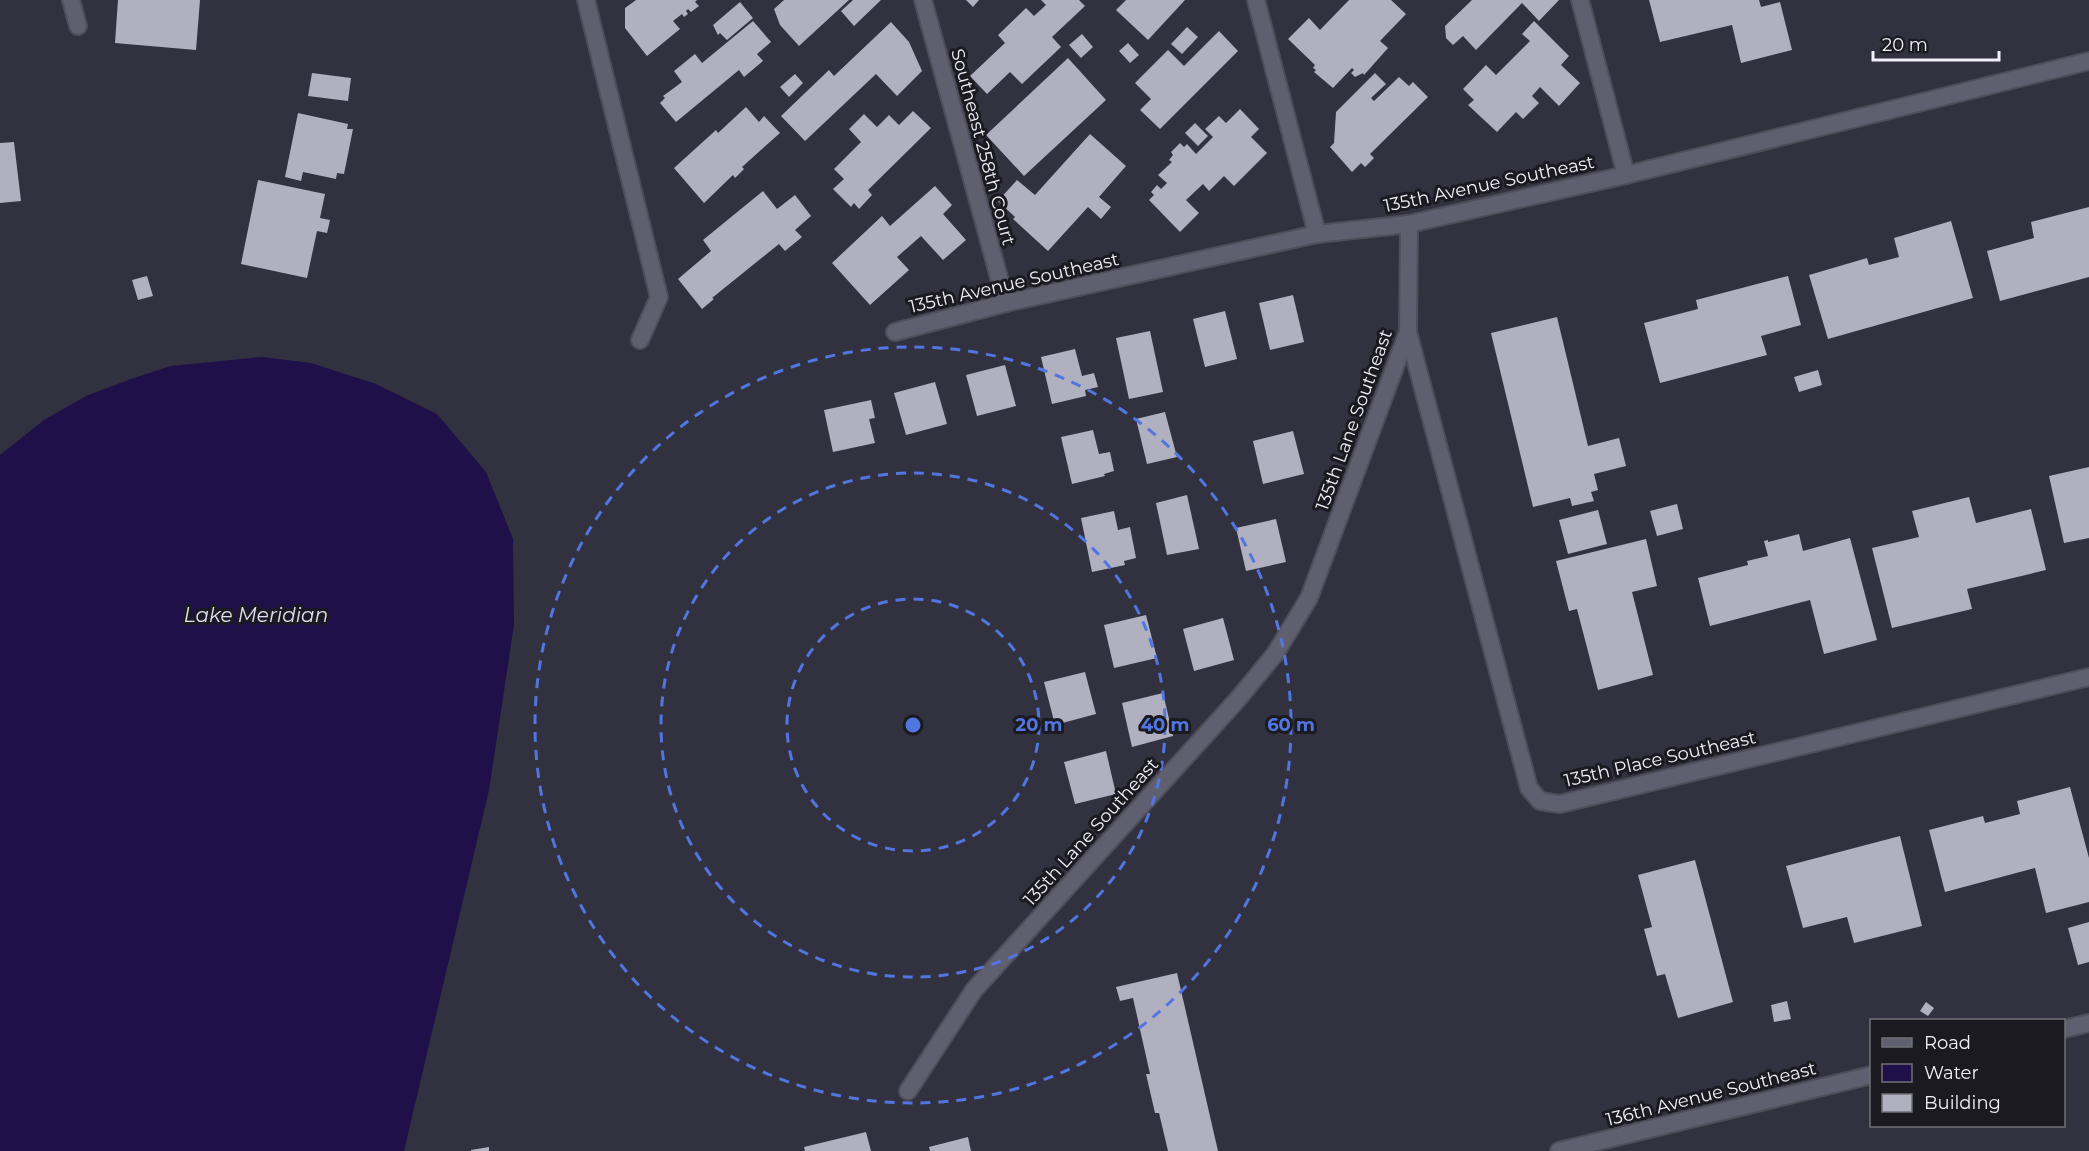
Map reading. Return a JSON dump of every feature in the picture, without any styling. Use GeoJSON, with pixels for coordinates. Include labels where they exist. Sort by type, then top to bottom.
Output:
{"type":"FeatureCollection","features":[{"type":"Feature","properties":{"kind":"street"},"geometry":{"type":"LineString","coordinates":[[71,0],[78,26]]}},
{"type":"Feature","properties":{"kind":"street"},"geometry":{"type":"LineString","coordinates":[[586,0],[659,297],[640,340]]}},
{"type":"Feature","properties":{"kind":"street","name":"Southeast 258th Court"},"geometry":{"type":"LineString","coordinates":[[923,0],[1006,303]]}},
{"type":"Feature","properties":{"kind":"street"},"geometry":{"type":"LineString","coordinates":[[1256,0],[1317,234]]}},
{"type":"Feature","properties":{"kind":"street"},"geometry":{"type":"LineString","coordinates":[[1580,0],[1626,175]]}},
{"type":"Feature","properties":{"kind":"street","name":"135th Avenue Southeast"},"geometry":{"type":"LineString","coordinates":[[895,332],[1006,303],[1317,234],[1409,224],[1626,175],[2089,61]]}},
{"type":"Feature","properties":{"kind":"street","name":"135th Lane Southeast"},"geometry":{"type":"LineString","coordinates":[[908,1091],[974,990],[1238,699],[1275,654],[1309,597],[1408,332],[1409,224]]}},
{"type":"Feature","properties":{"kind":"street","name":"135th Place Southeast"},"geometry":{"type":"LineString","coordinates":[[1408,332],[1529,788],[1540,801],[1560,804],[2089,677]]}},
{"type":"Feature","properties":{"kind":"street"},"geometry":{"type":"LineString","coordinates":[[2065,1029],[2089,1023]]}},
{"type":"Feature","properties":{"kind":"street","name":"136th Avenue Southeast"},"geometry":{"type":"LineString","coordinates":[[1559,1151],[1870,1075]]}},
{"type":"Feature","properties":{"kind":"water","name":"Lake Meridian"},"geometry":{"type":"Polygon","coordinates":[[[262,357],[311,363],[376,384],[437,414],[486,472],[513,539],[514,625],[489,790],[404,1151],[0,1151],[0,455],[44,420],[86,396],[131,379],[171,366],[262,357]]]}},
{"type":"Feature","properties":{"kind":"building"},"geometry":{"type":"Polygon","coordinates":[[[118,0],[200,0],[196,50],[115,43],[118,0]]]}},
{"type":"Feature","properties":{"kind":"building"},"geometry":{"type":"Polygon","coordinates":[[[636,0],[697,0],[695,2],[699,6],[691,12],[688,9],[686,11],[688,14],[684,17],[682,14],[673,21],[680,29],[647,56],[625,28],[625,8],[636,0]]]}},
{"type":"Feature","properties":{"kind":"building"},"geometry":{"type":"Polygon","coordinates":[[[784,0],[849,0],[799,46],[780,25],[774,9],[784,0]]]}},
{"type":"Feature","properties":{"kind":"building"},"geometry":{"type":"Polygon","coordinates":[[[853,0],[881,0],[854,26],[841,11],[853,0]]]}},
{"type":"Feature","properties":{"kind":"building"},"geometry":{"type":"Polygon","coordinates":[[[966,0],[979,0],[973,7],[966,0]]]}},
{"type":"Feature","properties":{"kind":"building"},"geometry":{"type":"Polygon","coordinates":[[[1041,0],[1079,0],[1085,6],[1052,37],[1061,47],[1022,84],[1010,72],[987,94],[970,76],[1005,43],[998,35],[1026,8],[1034,16],[1046,5],[1041,0]]]}},
{"type":"Feature","properties":{"kind":"building"},"geometry":{"type":"Polygon","coordinates":[[[1126,0],[1185,0],[1148,40],[1116,10],[1126,0]]]}},
{"type":"Feature","properties":{"kind":"building"},"geometry":{"type":"Polygon","coordinates":[[[1349,0],[1391,0],[1406,14],[1380,41],[1388,48],[1364,75],[1363,73],[1355,77],[1351,73],[1354,70],[1352,68],[1333,88],[1314,72],[1315,65],[1288,39],[1309,18],[1320,30],[1349,0]]]}},
{"type":"Feature","properties":{"kind":"building"},"geometry":{"type":"Polygon","coordinates":[[[1472,0],[1559,0],[1539,21],[1522,3],[1476,50],[1463,36],[1453,45],[1446,38],[1445,26],[1472,0]]]}},
{"type":"Feature","properties":{"kind":"building"},"geometry":{"type":"Polygon","coordinates":[[[1649,0],[1759,0],[1761,7],[1780,2],[1792,50],[1741,63],[1732,25],[1660,42],[1649,0]]]}},
{"type":"Feature","properties":{"kind":"building"},"geometry":{"type":"Polygon","coordinates":[[[740,2],[753,18],[727,40],[720,33],[718,35],[713,25],[740,2]]]}},
{"type":"Feature","properties":{"kind":"building"},"geometry":{"type":"Polygon","coordinates":[[[753,21],[771,42],[757,54],[763,61],[744,77],[739,70],[676,122],[660,103],[665,98],[663,96],[682,82],[674,71],[695,54],[702,63],[753,21]]]}},
{"type":"Feature","properties":{"kind":"building"},"geometry":{"type":"Polygon","coordinates":[[[1534,21],[1569,56],[1561,65],[1580,83],[1559,106],[1540,87],[1532,96],[1539,103],[1523,119],[1516,112],[1497,132],[1468,105],[1474,100],[1463,89],[1486,65],[1496,75],[1530,41],[1522,34],[1534,21]]]}},
{"type":"Feature","properties":{"kind":"building"},"geometry":{"type":"Polygon","coordinates":[[[891,22],[909,42],[922,71],[897,96],[876,74],[805,141],[781,116],[829,70],[834,76],[891,22]]]}},
{"type":"Feature","properties":{"kind":"building"},"geometry":{"type":"Polygon","coordinates":[[[1187,27],[1198,37],[1182,54],[1171,44],[1187,27]]]}},
{"type":"Feature","properties":{"kind":"building"},"geometry":{"type":"Polygon","coordinates":[[[1219,31],[1238,51],[1160,129],[1140,110],[1151,99],[1135,83],[1168,50],[1184,66],[1219,31]]]}},
{"type":"Feature","properties":{"kind":"building"},"geometry":{"type":"Polygon","coordinates":[[[1082,34],[1093,47],[1081,58],[1069,45],[1082,34]]]}},
{"type":"Feature","properties":{"kind":"building"},"geometry":{"type":"Polygon","coordinates":[[[1128,43],[1139,55],[1130,63],[1119,51],[1128,43]]]}},
{"type":"Feature","properties":{"kind":"building"},"geometry":{"type":"Polygon","coordinates":[[[1068,58],[1106,100],[1024,176],[986,135],[1068,58]]]}},
{"type":"Feature","properties":{"kind":"building"},"geometry":{"type":"Polygon","coordinates":[[[312,73],[351,78],[348,101],[308,96],[312,73]]]}},
{"type":"Feature","properties":{"kind":"building"},"geometry":{"type":"Polygon","coordinates":[[[1375,73],[1386,84],[1371,98],[1374,101],[1399,77],[1409,86],[1413,82],[1428,97],[1370,154],[1374,158],[1365,167],[1361,163],[1352,172],[1330,147],[1334,143],[1336,112],[1375,73]]]}},
{"type":"Feature","properties":{"kind":"building"},"geometry":{"type":"Polygon","coordinates":[[[795,74],[803,83],[789,97],[780,87],[795,74]]]}},
{"type":"Feature","properties":{"kind":"building"},"geometry":{"type":"Polygon","coordinates":[[[746,107],[759,122],[764,116],[780,133],[742,167],[744,169],[735,178],[733,175],[704,203],[674,168],[716,130],[718,133],[746,107]]]}},
{"type":"Feature","properties":{"kind":"building"},"geometry":{"type":"Polygon","coordinates":[[[1240,109],[1259,129],[1251,137],[1267,153],[1234,186],[1224,176],[1209,191],[1203,184],[1186,200],[1199,213],[1180,232],[1149,200],[1154,195],[1151,192],[1157,185],[1161,189],[1167,183],[1158,175],[1172,162],[1169,160],[1173,155],[1171,152],[1180,143],[1184,147],[1187,144],[1196,154],[1213,137],[1205,129],[1219,116],[1226,123],[1240,109]]]}},
{"type":"Feature","properties":{"kind":"building"},"geometry":{"type":"Polygon","coordinates":[[[913,111],[931,128],[868,190],[872,195],[859,209],[854,203],[851,207],[833,189],[844,179],[834,169],[861,142],[849,129],[864,114],[877,127],[889,115],[899,125],[913,111]]]}},
{"type":"Feature","properties":{"kind":"building"},"geometry":{"type":"Polygon","coordinates":[[[298,113],[348,124],[347,129],[353,129],[344,174],[337,173],[336,179],[303,172],[301,181],[285,177],[298,113]]]}},
{"type":"Feature","properties":{"kind":"building"},"geometry":{"type":"Polygon","coordinates":[[[1195,123],[1208,136],[1198,146],[1185,133],[1195,123]]]}},
{"type":"Feature","properties":{"kind":"building"},"geometry":{"type":"Polygon","coordinates":[[[1090,134],[1126,166],[1099,197],[1111,207],[1101,219],[1088,207],[1048,251],[1013,219],[1015,217],[998,201],[1017,180],[1035,195],[1090,134]]]}},
{"type":"Feature","properties":{"kind":"building"},"geometry":{"type":"Polygon","coordinates":[[[14,142],[21,201],[0,203],[0,143],[14,142]]]}},
{"type":"Feature","properties":{"kind":"building"},"geometry":{"type":"Polygon","coordinates":[[[258,180],[325,194],[320,218],[330,220],[327,233],[317,231],[307,278],[241,264],[258,180]]]}},
{"type":"Feature","properties":{"kind":"building"},"geometry":{"type":"Polygon","coordinates":[[[935,186],[952,205],[943,214],[966,240],[943,260],[921,236],[897,257],[909,270],[870,305],[832,263],[882,216],[890,226],[935,186]]]}},
{"type":"Feature","properties":{"kind":"building"},"geometry":{"type":"Polygon","coordinates":[[[763,191],[777,209],[795,195],[811,216],[795,230],[802,237],[785,251],[779,244],[712,298],[714,299],[702,309],[678,279],[711,251],[703,240],[763,191]]]}},
{"type":"Feature","properties":{"kind":"building"},"geometry":{"type":"Polygon","coordinates":[[[2089,207],[2089,277],[2000,301],[1987,251],[2034,238],[2031,222],[2089,207]]]}},
{"type":"Feature","properties":{"kind":"building"},"geometry":{"type":"Polygon","coordinates":[[[1951,221],[1973,298],[1828,339],[1809,275],[1867,258],[1869,265],[1899,257],[1894,238],[1951,221]]]}},
{"type":"Feature","properties":{"kind":"building"},"geometry":{"type":"Polygon","coordinates":[[[147,276],[153,296],[138,300],[132,280],[147,276]]]}},
{"type":"Feature","properties":{"kind":"building"},"geometry":{"type":"Polygon","coordinates":[[[1788,276],[1801,325],[1761,336],[1767,355],[1660,383],[1644,323],[1698,309],[1696,300],[1788,276]]]}},
{"type":"Feature","properties":{"kind":"building"},"geometry":{"type":"Polygon","coordinates":[[[1293,295],[1304,342],[1270,350],[1259,303],[1293,295]]]}},
{"type":"Feature","properties":{"kind":"building"},"geometry":{"type":"Polygon","coordinates":[[[1225,311],[1237,359],[1205,367],[1193,319],[1225,311]]]}},
{"type":"Feature","properties":{"kind":"building"},"geometry":{"type":"Polygon","coordinates":[[[1557,317],[1588,446],[1619,438],[1626,466],[1594,474],[1598,490],[1591,492],[1594,501],[1572,506],[1570,498],[1533,507],[1491,333],[1557,317]]]}},
{"type":"Feature","properties":{"kind":"building"},"geometry":{"type":"Polygon","coordinates":[[[1150,331],[1163,392],[1129,399],[1116,338],[1150,331]]]}},
{"type":"Feature","properties":{"kind":"building"},"geometry":{"type":"Polygon","coordinates":[[[1075,349],[1082,376],[1094,373],[1098,387],[1085,390],[1086,396],[1052,404],[1041,357],[1075,349]]]}},
{"type":"Feature","properties":{"kind":"building"},"geometry":{"type":"Polygon","coordinates":[[[1005,365],[1016,406],[977,416],[966,375],[1005,365]]]}},
{"type":"Feature","properties":{"kind":"building"},"geometry":{"type":"Polygon","coordinates":[[[1818,370],[1822,385],[1799,392],[1794,377],[1818,370]]]}},
{"type":"Feature","properties":{"kind":"building"},"geometry":{"type":"Polygon","coordinates":[[[935,382],[947,424],[906,435],[894,393],[935,382]]]}},
{"type":"Feature","properties":{"kind":"building"},"geometry":{"type":"Polygon","coordinates":[[[871,400],[875,418],[869,419],[875,443],[833,452],[824,410],[871,400]]]}},
{"type":"Feature","properties":{"kind":"building"},"geometry":{"type":"Polygon","coordinates":[[[1165,412],[1177,457],[1147,464],[1136,419],[1165,412]]]}},
{"type":"Feature","properties":{"kind":"building"},"geometry":{"type":"Polygon","coordinates":[[[1093,430],[1099,454],[1110,452],[1114,471],[1104,474],[1105,476],[1072,484],[1061,437],[1093,430]]]}},
{"type":"Feature","properties":{"kind":"building"},"geometry":{"type":"Polygon","coordinates":[[[1293,431],[1304,474],[1263,484],[1253,441],[1293,431]]]}},
{"type":"Feature","properties":{"kind":"building"},"geometry":{"type":"Polygon","coordinates":[[[2089,467],[2089,538],[2064,543],[2049,476],[2089,467]]]}},
{"type":"Feature","properties":{"kind":"building"},"geometry":{"type":"Polygon","coordinates":[[[1187,495],[1199,549],[1167,555],[1156,503],[1187,495]]]}},
{"type":"Feature","properties":{"kind":"building"},"geometry":{"type":"Polygon","coordinates":[[[1969,497],[1976,523],[2031,509],[2046,570],[1967,589],[1972,609],[1892,628],[1872,548],[1919,537],[1912,511],[1969,497]]]}},
{"type":"Feature","properties":{"kind":"building"},"geometry":{"type":"Polygon","coordinates":[[[1677,504],[1683,529],[1657,536],[1650,511],[1677,504]]]}},
{"type":"Feature","properties":{"kind":"building"},"geometry":{"type":"Polygon","coordinates":[[[1598,510],[1607,544],[1568,554],[1559,520],[1598,510]]]}},
{"type":"Feature","properties":{"kind":"building"},"geometry":{"type":"Polygon","coordinates":[[[1114,511],[1118,530],[1130,527],[1136,558],[1124,561],[1125,565],[1092,572],[1081,518],[1114,511]]]}},
{"type":"Feature","properties":{"kind":"building"},"geometry":{"type":"Polygon","coordinates":[[[1276,519],[1286,562],[1246,571],[1236,528],[1276,519]]]}},
{"type":"Feature","properties":{"kind":"building"},"geometry":{"type":"Polygon","coordinates":[[[1799,534],[1803,551],[1850,538],[1877,640],[1824,654],[1810,600],[1710,626],[1698,578],[1748,565],[1747,561],[1768,556],[1764,541],[1799,534]]]}},
{"type":"Feature","properties":{"kind":"building"},"geometry":{"type":"Polygon","coordinates":[[[1646,539],[1657,586],[1632,592],[1653,675],[1598,690],[1577,609],[1569,611],[1556,561],[1646,539]]]}},
{"type":"Feature","properties":{"kind":"building"},"geometry":{"type":"Polygon","coordinates":[[[1146,615],[1157,658],[1114,668],[1104,625],[1146,615]]]}},
{"type":"Feature","properties":{"kind":"building"},"geometry":{"type":"Polygon","coordinates":[[[1223,618],[1234,660],[1194,671],[1183,629],[1223,618]]]}},
{"type":"Feature","properties":{"kind":"building"},"geometry":{"type":"Polygon","coordinates":[[[1085,672],[1096,714],[1055,725],[1044,682],[1085,672]]]}},
{"type":"Feature","properties":{"kind":"building"},"geometry":{"type":"Polygon","coordinates":[[[1163,693],[1173,736],[1132,747],[1122,703],[1163,693]]]}},
{"type":"Feature","properties":{"kind":"building"},"geometry":{"type":"Polygon","coordinates":[[[1106,751],[1116,794],[1075,804],[1064,762],[1106,751]]]}},
{"type":"Feature","properties":{"kind":"building"},"geometry":{"type":"Polygon","coordinates":[[[2070,787],[2089,858],[2089,902],[2046,913],[2035,868],[1945,892],[1929,830],[1983,816],[1985,823],[2020,814],[2017,801],[2070,787]]]}},
{"type":"Feature","properties":{"kind":"building"},"geometry":{"type":"Polygon","coordinates":[[[1900,836],[1922,926],[1854,943],[1847,917],[1803,928],[1786,866],[1900,836]]]}},
{"type":"Feature","properties":{"kind":"building"},"geometry":{"type":"Polygon","coordinates":[[[1695,860],[1733,1002],[1678,1018],[1665,974],[1657,976],[1644,929],[1652,927],[1638,875],[1695,860]]]}},
{"type":"Feature","properties":{"kind":"building"},"geometry":{"type":"Polygon","coordinates":[[[2089,922],[2089,962],[2078,965],[2068,928],[2089,922]]]}},
{"type":"Feature","properties":{"kind":"building"},"geometry":{"type":"Polygon","coordinates":[[[1177,973],[1218,1151],[1168,1151],[1159,1113],[1155,1113],[1146,1074],[1150,1074],[1133,998],[1120,1001],[1116,987],[1177,973]]]}},
{"type":"Feature","properties":{"kind":"building"},"geometry":{"type":"Polygon","coordinates":[[[1787,1001],[1791,1019],[1774,1022],[1771,1005],[1787,1001]]]}},
{"type":"Feature","properties":{"kind":"building"},"geometry":{"type":"Polygon","coordinates":[[[1926,1002],[1934,1008],[1928,1016],[1920,1011],[1926,1002]]]}},
{"type":"Feature","properties":{"kind":"building"},"geometry":{"type":"Polygon","coordinates":[[[866,1132],[871,1151],[805,1151],[804,1147],[866,1132]]]}},
{"type":"Feature","properties":{"kind":"building"},"geometry":{"type":"Polygon","coordinates":[[[968,1137],[971,1151],[930,1151],[929,1147],[968,1137]]]}},
{"type":"Feature","properties":{"kind":"building"},"geometry":{"type":"Polygon","coordinates":[[[489,1147],[489,1151],[471,1151],[471,1150],[489,1147]]]}}]}
